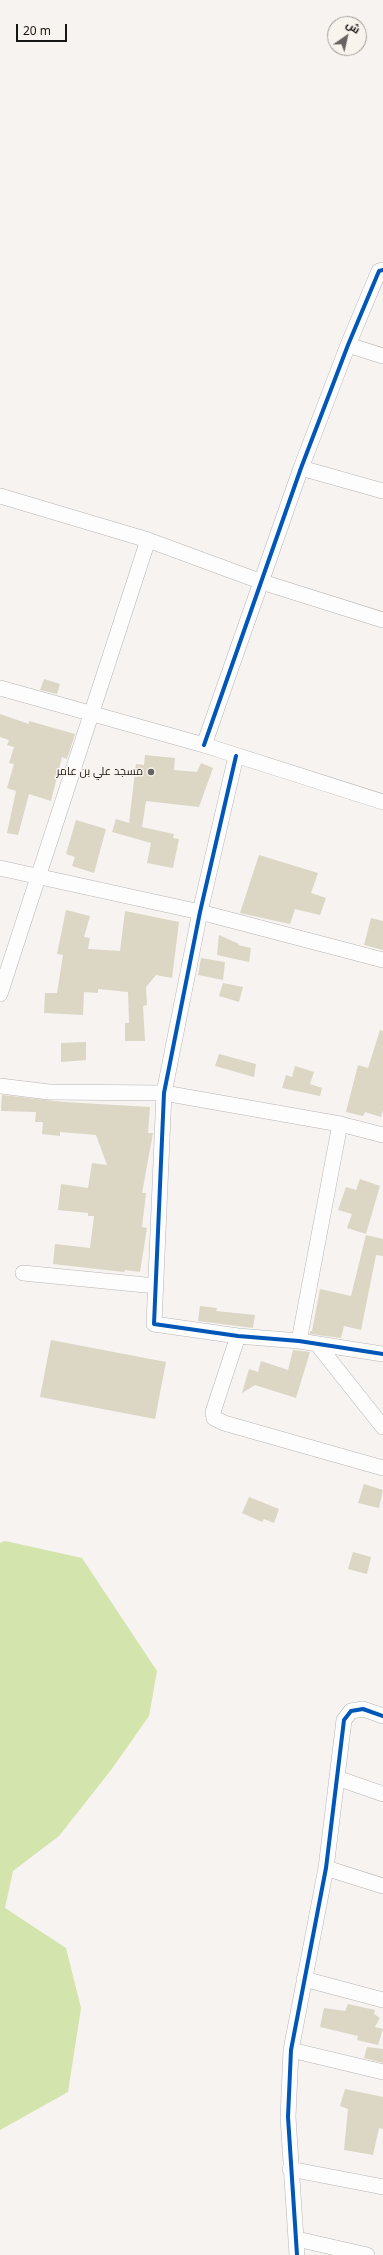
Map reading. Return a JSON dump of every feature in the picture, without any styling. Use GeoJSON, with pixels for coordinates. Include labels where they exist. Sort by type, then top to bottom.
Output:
{"type":"FeatureCollection","features":[{"type":"Feature","properties":{"kind":"street"},"geometry":{"type":"LineString","coordinates":[[204,745],[301,468],[348,345],[379,271],[383,270]]}},
{"type":"Feature","properties":{"kind":"street"},"geometry":{"type":"LineString","coordinates":[[348,345],[383,356]]}},
{"type":"Feature","properties":{"kind":"street"},"geometry":{"type":"LineString","coordinates":[[301,468],[383,491]]}},
{"type":"Feature","properties":{"kind":"street"},"geometry":{"type":"LineString","coordinates":[[0,496],[148,540],[262,582],[383,620]]}},
{"type":"Feature","properties":{"kind":"street"},"geometry":{"type":"LineString","coordinates":[[0,994],[148,540]]}},
{"type":"Feature","properties":{"kind":"street"},"geometry":{"type":"LineString","coordinates":[[0,688],[90,715],[204,745],[383,802]]}},
{"type":"Feature","properties":{"kind":"street"},"geometry":{"type":"LineString","coordinates":[[236,756],[200,912],[164,1093],[154,1324],[238,1336],[299,1341],[383,1354]]}},
{"type":"Feature","properties":{"kind":"street"},"geometry":{"type":"LineString","coordinates":[[0,868],[200,912],[383,960]]}},
{"type":"Feature","properties":{"kind":"street"},"geometry":{"type":"LineString","coordinates":[[0,1086],[49,1092],[164,1093],[340,1124],[383,1135]]}},
{"type":"Feature","properties":{"kind":"street"},"geometry":{"type":"LineString","coordinates":[[299,1341],[340,1124]]}},
{"type":"Feature","properties":{"kind":"street"},"geometry":{"type":"LineString","coordinates":[[23,1273],[156,1286]]}},
{"type":"Feature","properties":{"kind":"street"},"geometry":{"type":"LineString","coordinates":[[238,1336],[213,1412],[214,1418],[224,1423],[383,1468]]}},
{"type":"Feature","properties":{"kind":"street"},"geometry":{"type":"LineString","coordinates":[[318,1344],[383,1427]]}},
{"type":"Feature","properties":{"kind":"street"},"geometry":{"type":"LineString","coordinates":[[297,2255],[297,2238],[290,2169],[288,2116],[291,2050],[326,1868],[344,1720],[350,1711],[363,1709],[383,1716]]}},
{"type":"Feature","properties":{"kind":"street"},"geometry":{"type":"LineString","coordinates":[[337,1778],[383,1794]]}},
{"type":"Feature","properties":{"kind":"street"},"geometry":{"type":"LineString","coordinates":[[326,1868],[383,1886]]}},
{"type":"Feature","properties":{"kind":"street"},"geometry":{"type":"LineString","coordinates":[[304,1979],[383,2000]]}},
{"type":"Feature","properties":{"kind":"street"},"geometry":{"type":"LineString","coordinates":[[291,2050],[383,2072]]}},
{"type":"Feature","properties":{"kind":"street"},"geometry":{"type":"LineString","coordinates":[[290,2169],[383,2187]]}},
{"type":"Feature","properties":{"kind":"street"},"geometry":{"type":"LineString","coordinates":[[297,2238],[367,2255]]}},
{"type":"Feature","properties":{"kind":"shaded area"},"geometry":{"type":"Polygon","coordinates":[[[5,1541],[82,1558],[157,1671],[149,1716],[111,1770],[59,1836],[13,1871],[5,1908],[66,1948],[81,2008],[68,2092],[0,2130],[0,1543],[5,1541]]]}},
{"type":"Feature","properties":{"kind":"building"},"geometry":{"type":"Polygon","coordinates":[[[44,679],[60,684],[57,694],[40,690],[44,679]]]}},
{"type":"Feature","properties":{"kind":"building"},"geometry":{"type":"Polygon","coordinates":[[[0,714],[29,724],[29,721],[75,734],[67,759],[62,757],[51,801],[29,794],[18,835],[7,833],[16,791],[7,788],[14,764],[9,763],[14,747],[7,745],[9,740],[0,737],[0,714]]]}},
{"type":"Feature","properties":{"kind":"building"},"geometry":{"type":"Polygon","coordinates":[[[145,755],[175,758],[174,770],[197,772],[201,763],[213,768],[199,807],[146,801],[142,827],[174,834],[173,838],[179,839],[173,868],[147,863],[151,843],[112,832],[116,819],[129,823],[136,764],[144,765],[145,755]]]}},
{"type":"Feature","properties":{"kind":"building"},"geometry":{"type":"Polygon","coordinates":[[[76,820],[106,829],[94,873],[72,866],[75,857],[66,854],[76,820]]]}},
{"type":"Feature","properties":{"kind":"building"},"geometry":{"type":"Polygon","coordinates":[[[259,855],[318,873],[311,893],[326,898],[320,915],[295,909],[290,924],[240,913],[259,855]]]}},
{"type":"Feature","properties":{"kind":"building"},"geometry":{"type":"Polygon","coordinates":[[[66,910],[90,916],[84,937],[90,938],[88,949],[120,951],[125,911],[179,922],[172,978],[156,975],[146,987],[147,1005],[143,1006],[145,1041],[125,1041],[125,1023],[129,1023],[128,992],[98,989],[98,993],[84,992],[83,1015],[44,1013],[45,993],[57,993],[63,955],[57,954],[66,910]]]}},
{"type":"Feature","properties":{"kind":"building"},"geometry":{"type":"Polygon","coordinates":[[[371,918],[383,921],[383,950],[364,945],[371,918]]]}},
{"type":"Feature","properties":{"kind":"building"},"geometry":{"type":"Polygon","coordinates":[[[219,935],[239,944],[238,945],[251,948],[249,962],[217,955],[219,935]]]}},
{"type":"Feature","properties":{"kind":"building"},"geometry":{"type":"Polygon","coordinates":[[[201,958],[225,962],[223,980],[198,975],[201,958]]]}},
{"type":"Feature","properties":{"kind":"building"},"geometry":{"type":"Polygon","coordinates":[[[223,983],[243,987],[239,1002],[219,996],[223,983]]]}},
{"type":"Feature","properties":{"kind":"building"},"geometry":{"type":"Polygon","coordinates":[[[380,1030],[383,1031],[383,1110],[381,1117],[365,1112],[363,1116],[346,1112],[358,1065],[368,1068],[380,1030]]]}},
{"type":"Feature","properties":{"kind":"building"},"geometry":{"type":"Polygon","coordinates":[[[86,1042],[86,1060],[61,1062],[61,1043],[86,1042]]]}},
{"type":"Feature","properties":{"kind":"building"},"geometry":{"type":"Polygon","coordinates":[[[219,1054],[256,1064],[254,1077],[215,1066],[219,1054]]]}},
{"type":"Feature","properties":{"kind":"building"},"geometry":{"type":"Polygon","coordinates":[[[295,1066],[314,1072],[310,1084],[322,1088],[320,1096],[282,1088],[286,1075],[292,1077],[295,1066]]]}},
{"type":"Feature","properties":{"kind":"building"},"geometry":{"type":"Polygon","coordinates":[[[2,1095],[64,1102],[150,1107],[148,1133],[153,1133],[142,1193],[146,1193],[142,1227],[147,1228],[140,1272],[125,1270],[124,1272],[53,1264],[55,1244],[90,1248],[94,1216],[88,1216],[88,1213],[58,1210],[61,1184],[88,1188],[92,1163],[107,1165],[96,1135],[60,1132],[60,1136],[42,1134],[43,1122],[35,1122],[36,1112],[1,1111],[2,1095]]]}},
{"type":"Feature","properties":{"kind":"building"},"geometry":{"type":"Polygon","coordinates":[[[360,1179],[380,1186],[366,1234],[347,1228],[352,1214],[338,1210],[346,1187],[356,1190],[360,1179]]]}},
{"type":"Feature","properties":{"kind":"building"},"geometry":{"type":"Polygon","coordinates":[[[366,1235],[383,1239],[383,1256],[376,1255],[361,1330],[344,1326],[341,1338],[310,1334],[310,1331],[312,1331],[320,1289],[351,1296],[366,1235]]]}},
{"type":"Feature","properties":{"kind":"building"},"geometry":{"type":"Polygon","coordinates":[[[200,1306],[217,1308],[216,1311],[255,1315],[253,1328],[198,1321],[200,1306]]]}},
{"type":"Feature","properties":{"kind":"building"},"geometry":{"type":"Polygon","coordinates":[[[51,1340],[166,1362],[155,1419],[40,1397],[51,1340]]]}},
{"type":"Feature","properties":{"kind":"building"},"geometry":{"type":"Polygon","coordinates":[[[293,1350],[310,1352],[296,1398],[255,1385],[242,1393],[249,1369],[258,1372],[261,1361],[288,1370],[293,1350]]]}},
{"type":"Feature","properties":{"kind":"building"},"geometry":{"type":"Polygon","coordinates":[[[364,1484],[383,1490],[379,1508],[358,1503],[364,1484]]]}},
{"type":"Feature","properties":{"kind":"building"},"geometry":{"type":"Polygon","coordinates":[[[249,1497],[279,1509],[274,1523],[264,1519],[262,1522],[242,1513],[249,1497]]]}},
{"type":"Feature","properties":{"kind":"building"},"geometry":{"type":"Polygon","coordinates":[[[353,1552],[371,1557],[367,1574],[348,1569],[353,1552]]]}},
{"type":"Feature","properties":{"kind":"building"},"geometry":{"type":"Polygon","coordinates":[[[348,2004],[375,2010],[374,2014],[380,2018],[375,2027],[383,2029],[378,2045],[357,2040],[358,2036],[320,2027],[324,2008],[345,2011],[348,2004]]]}},
{"type":"Feature","properties":{"kind":"building"},"geometry":{"type":"Polygon","coordinates":[[[367,2047],[383,2049],[383,2063],[364,2058],[367,2047]]]}},
{"type":"Feature","properties":{"kind":"building"},"geometry":{"type":"Polygon","coordinates":[[[345,2089],[383,2097],[383,2129],[379,2128],[373,2155],[344,2150],[348,2109],[340,2106],[345,2089]]]}},
{"type":"Feature","properties":{"kind":"cycle path"},"geometry":{"type":"LineString","coordinates":[[204,745],[301,468],[348,345],[379,271],[383,270]]}},
{"type":"Feature","properties":{"kind":"cycle path"},"geometry":{"type":"LineString","coordinates":[[236,756],[200,912],[164,1093],[154,1324],[238,1336],[299,1341],[383,1354]]}},
{"type":"Feature","properties":{"kind":"cycle path"},"geometry":{"type":"LineString","coordinates":[[297,2255],[288,2117],[291,2050],[326,1868],[344,1720],[351,1711],[363,1709],[383,1716]]}},
{"type":"Feature","properties":{"kind":"place","name":"مسجد علي بن عامر"},"geometry":{"type":"Point","coordinates":[151,772]}}]}
